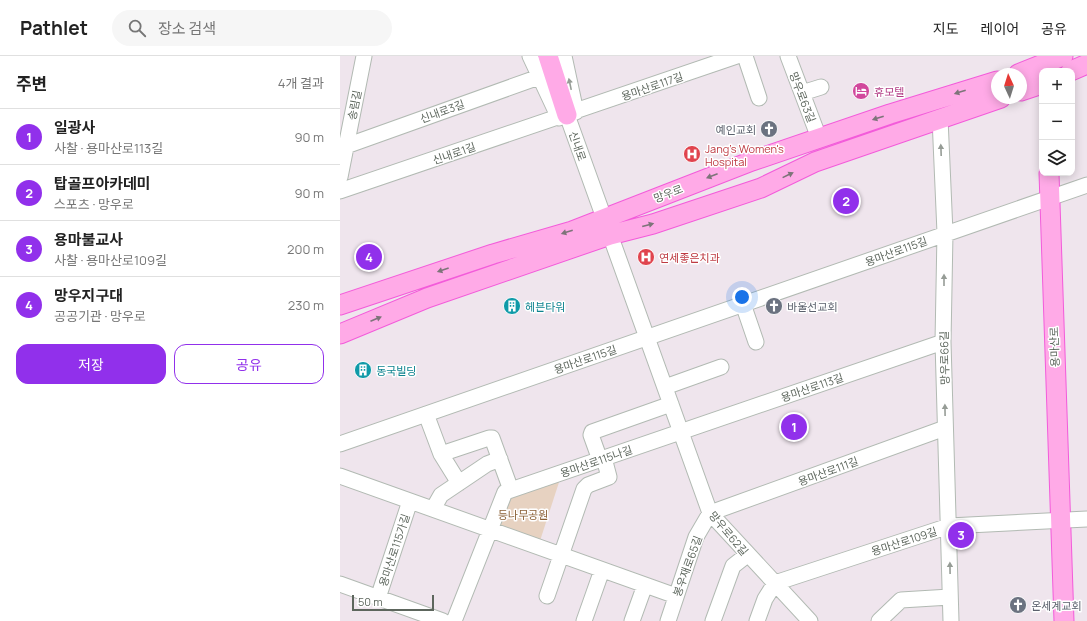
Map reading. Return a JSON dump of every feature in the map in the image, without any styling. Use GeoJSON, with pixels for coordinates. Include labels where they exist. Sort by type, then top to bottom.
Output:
{"type":"FeatureCollection","features":[{"type":"Feature","properties":{"kind":"main road","name":"신내로"},"geometry":{"type":"LineString","coordinates":[[548,56],[568,115]]}},
{"type":"Feature","properties":{"kind":"main road"},"geometry":{"type":"LineString","coordinates":[[1027,71],[1063,56]]}},
{"type":"Feature","properties":{"kind":"main road"},"geometry":{"type":"LineString","coordinates":[[1075,70],[1087,64]]}},
{"type":"Feature","properties":{"kind":"main road","name":"망우로"},"geometry":{"type":"LineString","coordinates":[[340,334],[607,227],[645,202],[819,138],[991,83]]}},
{"type":"Feature","properties":{"kind":"main road"},"geometry":{"type":"LineString","coordinates":[[1027,89],[1039,85]]}},
{"type":"Feature","properties":{"kind":"main road","name":"망우로"},"geometry":{"type":"LineString","coordinates":[[340,305],[493,254],[607,227],[653,224],[761,188],[815,162],[991,101]]}},
{"type":"Feature","properties":{"kind":"main road","name":"용마산로"},"geometry":{"type":"LineString","coordinates":[[1049,176],[1064,621]]}},
{"type":"Feature","properties":{"kind":"street","name":"송림길"},"geometry":{"type":"LineString","coordinates":[[340,177],[364,56]]}},
{"type":"Feature","properties":{"kind":"street"},"geometry":{"type":"LineString","coordinates":[[530,56],[539,77],[568,115]]}},
{"type":"Feature","properties":{"kind":"street"},"geometry":{"type":"LineString","coordinates":[[564,56],[568,115]]}},
{"type":"Feature","properties":{"kind":"street"},"geometry":{"type":"LineString","coordinates":[[745,56],[759,98]]}},
{"type":"Feature","properties":{"kind":"street","name":"망우로63길"},"geometry":{"type":"LineString","coordinates":[[788,56],[819,138]]}},
{"type":"Feature","properties":{"kind":"street","name":"용마산로117길"},"geometry":{"type":"LineString","coordinates":[[568,115],[729,57]]}},
{"type":"Feature","properties":{"kind":"street","name":"신내로3길"},"geometry":{"type":"LineString","coordinates":[[346,146],[539,77]]}},
{"type":"Feature","properties":{"kind":"street"},"geometry":{"type":"LineString","coordinates":[[802,93],[821,87]]}},
{"type":"Feature","properties":{"kind":"street","name":"신내로1길"},"geometry":{"type":"LineString","coordinates":[[340,191],[568,115]]}},
{"type":"Feature","properties":{"kind":"street","name":"신내로"},"geometry":{"type":"LineString","coordinates":[[568,115],[607,227]]}},
{"type":"Feature","properties":{"kind":"street","name":"망우로66길"},"geometry":{"type":"LineString","coordinates":[[940,118],[945,233],[943,342],[951,621]]}},
{"type":"Feature","properties":{"kind":"street","name":"용마산로115길"},"geometry":{"type":"LineString","coordinates":[[340,444],[1087,185]]}},
{"type":"Feature","properties":{"kind":"street","name":"망우로62길"},"geometry":{"type":"LineString","coordinates":[[607,227],[710,513],[810,621]]}},
{"type":"Feature","properties":{"kind":"street"},"geometry":{"type":"LineString","coordinates":[[743,304],[756,342]]}},
{"type":"Feature","properties":{"kind":"street","name":"용마산로113길"},"geometry":{"type":"LineString","coordinates":[[680,432],[943,342]]}},
{"type":"Feature","properties":{"kind":"street"},"geometry":{"type":"LineString","coordinates":[[664,387],[721,367]]}},
{"type":"Feature","properties":{"kind":"street"},"geometry":{"type":"LineString","coordinates":[[546,596],[584,489],[588,485],[609,477],[591,435],[592,432],[670,404]]}},
{"type":"Feature","properties":{"kind":"street"},"geometry":{"type":"LineString","coordinates":[[426,414],[441,454],[459,482]]}},
{"type":"Feature","properties":{"kind":"street","name":"용마산로111길"},"geometry":{"type":"LineString","coordinates":[[710,513],[945,428]]}},
{"type":"Feature","properties":{"kind":"street","name":"용마산로115나길"},"geometry":{"type":"LineString","coordinates":[[511,490],[680,432]]}},
{"type":"Feature","properties":{"kind":"street"},"geometry":{"type":"LineString","coordinates":[[441,454],[490,438],[493,440],[511,490],[505,492],[489,529],[454,621]]}},
{"type":"Feature","properties":{"kind":"street"},"geometry":{"type":"LineString","coordinates":[[433,509],[441,495],[487,464],[500,459]]}},
{"type":"Feature","properties":{"kind":"street","name":"용마산로115가길"},"geometry":{"type":"LineString","coordinates":[[340,476],[676,596]]}},
{"type":"Feature","properties":{"kind":"street","name":"용마산로115가길"},"geometry":{"type":"LineString","coordinates":[[378,598],[410,501]]}},
{"type":"Feature","properties":{"kind":"street","name":"봉우재로65길"},"geometry":{"type":"LineString","coordinates":[[668,621],[696,537],[710,513]]}},
{"type":"Feature","properties":{"kind":"street"},"geometry":{"type":"LineString","coordinates":[[1060,520],[1087,519]]}},
{"type":"Feature","properties":{"kind":"street","name":"용마산로109길"},"geometry":{"type":"LineString","coordinates":[[775,583],[949,526],[1060,520]]}},
{"type":"Feature","properties":{"kind":"street"},"geometry":{"type":"LineString","coordinates":[[713,621],[734,566],[747,554]]}},
{"type":"Feature","properties":{"kind":"street"},"geometry":{"type":"LineString","coordinates":[[584,621],[602,570]]}},
{"type":"Feature","properties":{"kind":"street"},"geometry":{"type":"LineString","coordinates":[[757,621],[765,599],[775,583]]}},
{"type":"Feature","properties":{"kind":"street"},"geometry":{"type":"LineString","coordinates":[[340,584],[443,621]]}},
{"type":"Feature","properties":{"kind":"street"},"geometry":{"type":"LineString","coordinates":[[632,621],[645,585]]}},
{"type":"Feature","properties":{"kind":"street"},"geometry":{"type":"LineString","coordinates":[[883,620],[902,600],[950,597]]}},
{"type":"Feature","properties":{"kind":"green space","name":"등나무공원"},"geometry":{"type":"Polygon","coordinates":[[[562,473],[538,547],[489,529],[505,492],[562,473]]]}},
{"type":"Feature","properties":{"kind":"place","name":"휴모텔"},"geometry":{"type":"Point","coordinates":[861,91]}},
{"type":"Feature","properties":{"kind":"place","name":"예인교회"},"geometry":{"type":"Point","coordinates":[769,129]}},
{"type":"Feature","properties":{"kind":"place","name":"Jang's Women's Hospital"},"geometry":{"type":"Point","coordinates":[692,154]}},
{"type":"Feature","properties":{"kind":"place","name":"탑골프아카데미"},"geometry":{"type":"Point","coordinates":[846,201]}},
{"type":"Feature","properties":{"kind":"place","name":"망우지구대"},"geometry":{"type":"Point","coordinates":[369,257]}},
{"type":"Feature","properties":{"kind":"place","name":"연세좋은치과"},"geometry":{"type":"Point","coordinates":[646,257]}},
{"type":"Feature","properties":{"kind":"place","name":"헤븐타워"},"geometry":{"type":"Point","coordinates":[512,306]}},
{"type":"Feature","properties":{"kind":"place","name":"바울선교회"},"geometry":{"type":"Point","coordinates":[774,306]}},
{"type":"Feature","properties":{"kind":"place","name":"동국빌딩"},"geometry":{"type":"Point","coordinates":[363,370]}},
{"type":"Feature","properties":{"kind":"place","name":"일광사"},"geometry":{"type":"Point","coordinates":[794,427]}},
{"type":"Feature","properties":{"kind":"place","name":"용마불교사"},"geometry":{"type":"Point","coordinates":[961,535]}},
{"type":"Feature","properties":{"kind":"place","name":"온세계교회"},"geometry":{"type":"Point","coordinates":[1018,605]}}]}
